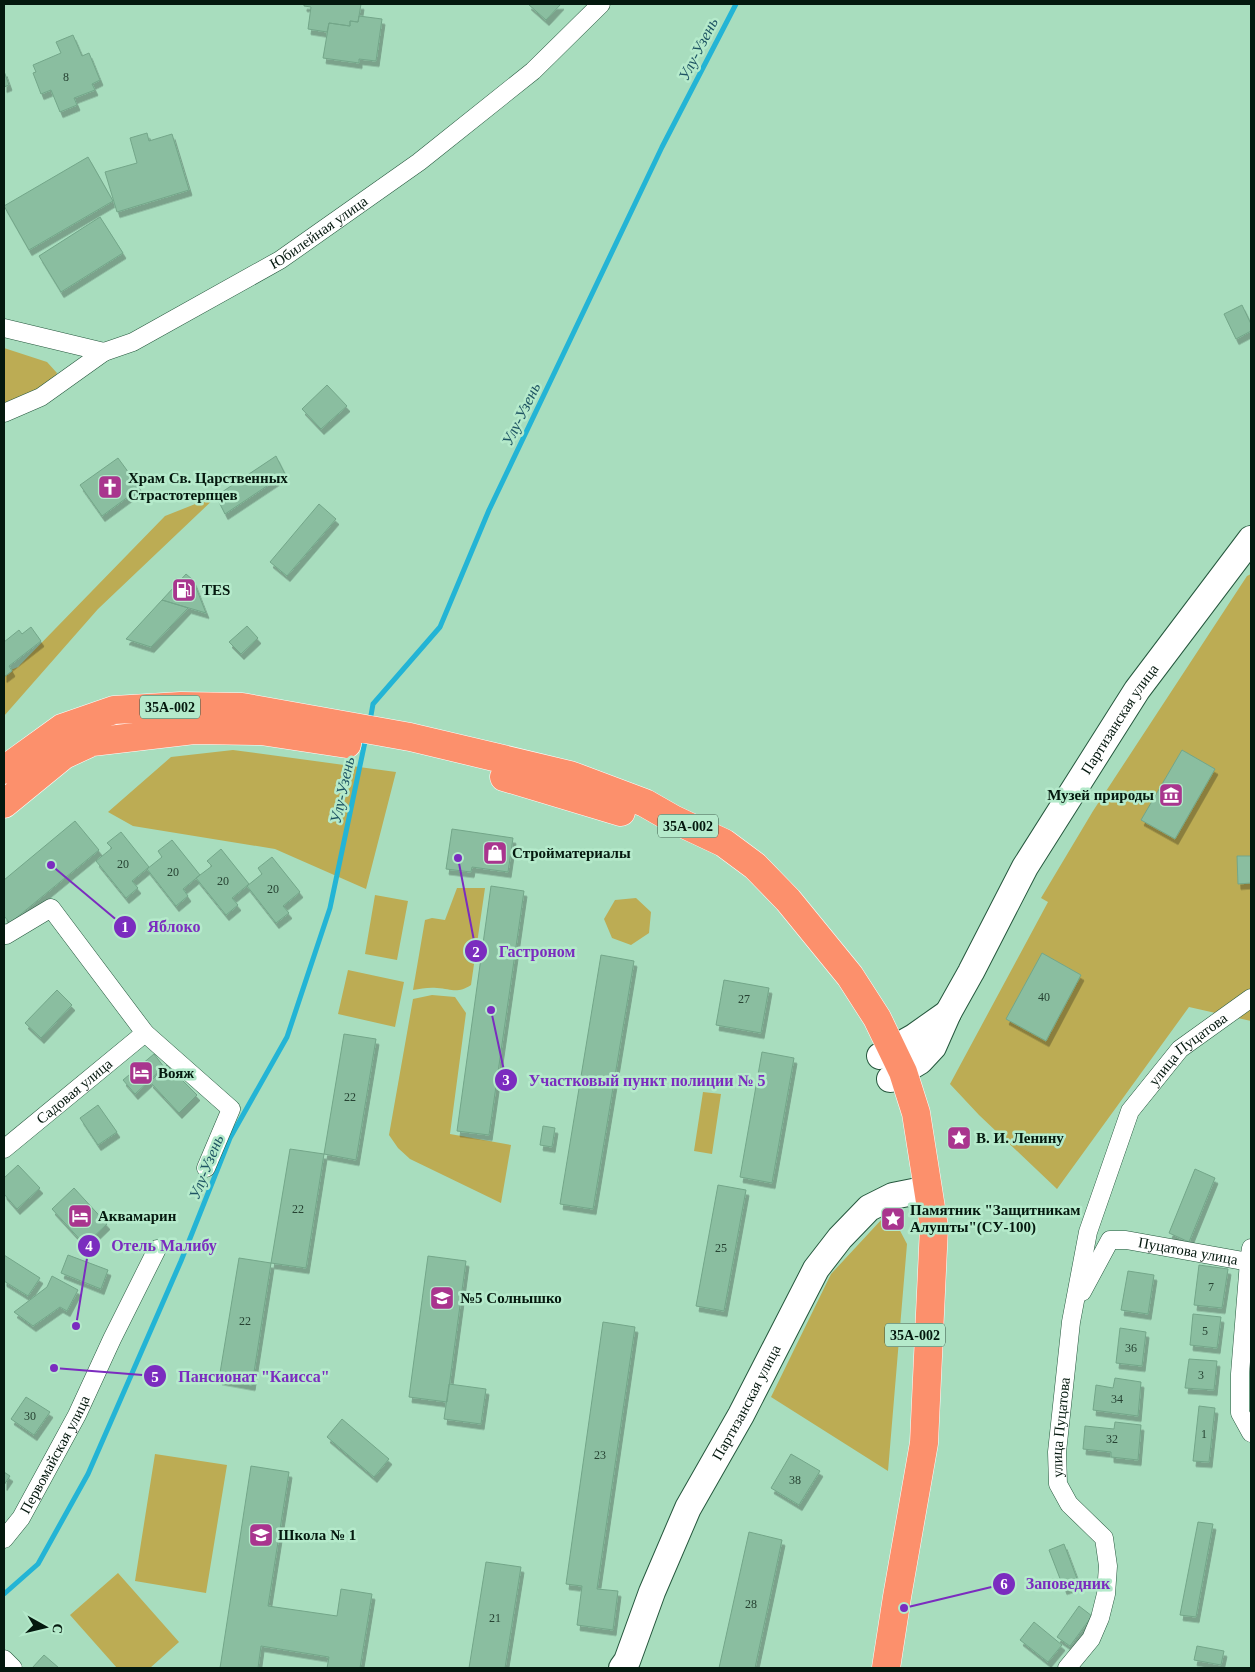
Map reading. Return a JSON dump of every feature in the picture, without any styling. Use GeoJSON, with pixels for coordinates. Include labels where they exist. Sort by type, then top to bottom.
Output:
{"type":"FeatureCollection","features":[{"type":"Feature","properties":{"kind":"highway","name":"35А-002"},"geometry":{"type":"LineString","coordinates":[[4,770],[62,728],[114,710],[180,706],[242,707],[351,735],[391,743],[436,743],[570,775],[645,803],[673,819],[724,843],[755,866],[788,900],[850,976],[877,1018],[892,1064]]}},
{"type":"Feature","properties":{"kind":"highway","name":"35А-002"},"geometry":{"type":"LineString","coordinates":[[7,795],[25,785],[64,755],[92,742],[194,730],[351,735]]}},
{"type":"Feature","properties":{"kind":"highway"},"geometry":{"type":"LineString","coordinates":[[391,743],[513,778],[634,816],[727,851],[771,892],[822,954],[855,1003],[892,1064],[910,1119]]}},
{"type":"Feature","properties":{"kind":"highway","name":"35А-002"},"geometry":{"type":"LineString","coordinates":[[873,1668],[908,1449],[917,1302],[921,1190],[910,1119]]}},
{"type":"Feature","properties":{"kind":"highway"},"geometry":{"type":"LineString","coordinates":[[886,1668],[924,1443],[934,1227],[921,1190]]}},
{"type":"Feature","properties":{"kind":"street","name":"Юбилейная улица"},"geometry":{"type":"LineString","coordinates":[[4,413],[41,397],[104,352],[133,342],[280,260],[419,162],[525,77],[601,4]]}},
{"type":"Feature","properties":{"kind":"street"},"geometry":{"type":"LineString","coordinates":[[4,328],[104,352]]}},
{"type":"Feature","properties":{"kind":"street","name":"Партизанская улица"},"geometry":{"type":"LineString","coordinates":[[892,1064],[920,1061],[971,972],[1025,867],[1137,690],[1251,539]]}},
{"type":"Feature","properties":{"kind":"street"},"geometry":{"type":"LineString","coordinates":[[4,933],[6,935],[51,908],[145,1033],[231,1109],[206,1168]]}},
{"type":"Feature","properties":{"kind":"street","name":"улица Пуцатова"},"geometry":{"type":"LineString","coordinates":[[1067,1668],[1091,1639],[1100,1618],[1106,1594],[1108,1566],[1104,1538],[1069,1504],[1058,1484],[1058,1452],[1074,1309],[1088,1232],[1130,1111],[1180,1049],[1251,998]]}},
{"type":"Feature","properties":{"kind":"street"},"geometry":{"type":"LineString","coordinates":[[877,1018],[892,1026],[937,1029],[910,1119]]}},
{"type":"Feature","properties":{"kind":"street","name":"Садовая улица"},"geometry":{"type":"LineString","coordinates":[[4,1149],[145,1033]]}},
{"type":"Feature","properties":{"kind":"street","name":"Партизанская улица"},"geometry":{"type":"LineString","coordinates":[[622,1668],[627,1661],[652,1592],[688,1508],[741,1415],[816,1269],[840,1238],[869,1208],[893,1196],[921,1190]]}},
{"type":"Feature","properties":{"kind":"street","name":"улица Пуцатова"},"geometry":{"type":"LineString","coordinates":[[1074,1309],[1110,1240],[1126,1240]]}},
{"type":"Feature","properties":{"kind":"street","name":"Пуцатова улица"},"geometry":{"type":"LineString","coordinates":[[1126,1240],[1250,1255]]}},
{"type":"Feature","properties":{"kind":"street","name":"Первомайская улица"},"geometry":{"type":"LineString","coordinates":[[4,1539],[21,1518],[72,1424],[112,1338],[157,1249]]}},
{"type":"Feature","properties":{"kind":"street"},"geometry":{"type":"LineString","coordinates":[[1250,1255],[1240,1374],[1240,1413],[1251,1434]]}},
{"type":"Feature","properties":{"kind":"street"},"geometry":{"type":"LineString","coordinates":[[4,1659],[13,1668]]}},
{"type":"Feature","properties":{"kind":"shaded area"},"geometry":{"type":"Polygon","coordinates":[[[4,348],[47,362],[57,373],[52,383],[4,409],[4,348]]]}},
{"type":"Feature","properties":{"kind":"shaded area"},"geometry":{"type":"Polygon","coordinates":[[[218,495],[98,609],[4,716],[4,673],[18,667],[165,516],[218,495]]]}},
{"type":"Feature","properties":{"kind":"shaded area"},"geometry":{"type":"Polygon","coordinates":[[[1251,574],[1251,1021],[1189,1007],[1057,1189],[979,1115],[950,1084],[1048,902],[1041,898],[1093,811],[1247,576],[1251,574]]]}},
{"type":"Feature","properties":{"kind":"shaded area"},"geometry":{"type":"Polygon","coordinates":[[[233,750],[396,772],[366,889],[275,849],[133,826],[108,812],[171,757],[233,750]]]}},
{"type":"Feature","properties":{"kind":"shaded area"},"geometry":{"type":"Polygon","coordinates":[[[457,888],[485,888],[471,985],[458,990],[428,988],[413,990],[425,920],[432,918],[445,920],[457,888]]]}},
{"type":"Feature","properties":{"kind":"shaded area"},"geometry":{"type":"Polygon","coordinates":[[[375,895],[408,901],[397,960],[365,954],[375,895]]]}},
{"type":"Feature","properties":{"kind":"shaded area"},"geometry":{"type":"Polygon","coordinates":[[[636,898],[651,912],[649,933],[631,945],[612,938],[604,919],[615,900],[636,898]]]}},
{"type":"Feature","properties":{"kind":"shaded area"},"geometry":{"type":"Polygon","coordinates":[[[348,970],[404,982],[395,1027],[338,1014],[348,970]]]}},
{"type":"Feature","properties":{"kind":"shaded area"},"geometry":{"type":"Polygon","coordinates":[[[432,995],[455,997],[466,1013],[450,1134],[511,1145],[501,1203],[410,1159],[398,1148],[389,1135],[413,999],[432,995]]]}},
{"type":"Feature","properties":{"kind":"shaded area"},"geometry":{"type":"Polygon","coordinates":[[[703,1092],[721,1094],[712,1154],[694,1151],[703,1092]]]}},
{"type":"Feature","properties":{"kind":"shaded area"},"geometry":{"type":"Polygon","coordinates":[[[882,1219],[896,1223],[907,1244],[888,1471],[771,1397],[831,1274],[882,1219]]]}},
{"type":"Feature","properties":{"kind":"shaded area"},"geometry":{"type":"Polygon","coordinates":[[[155,1454],[227,1465],[206,1593],[135,1581],[155,1454]]]}},
{"type":"Feature","properties":{"kind":"shaded area"},"geometry":{"type":"Polygon","coordinates":[[[118,1573],[179,1642],[150,1668],[117,1668],[70,1615],[118,1573]]]}},
{"type":"Feature","properties":{"kind":"building"},"geometry":{"type":"Polygon","coordinates":[[[304,4],[361,4],[358,22],[350,21],[350,26],[329,23],[327,32],[308,29],[311,7],[304,6],[304,4]]]}},
{"type":"Feature","properties":{"kind":"building"},"geometry":{"type":"Polygon","coordinates":[[[528,4],[561,4],[546,20],[528,4]]]}},
{"type":"Feature","properties":{"kind":"building"},"geometry":{"type":"Polygon","coordinates":[[[359,16],[382,19],[376,61],[359,59],[359,63],[323,58],[329,23],[350,26],[350,21],[358,22],[359,16]]]}},
{"type":"Feature","properties":{"kind":"building"},"geometry":{"type":"Polygon","coordinates":[[[73,35],[82,56],[89,53],[100,80],[92,84],[95,90],[74,98],[77,105],[60,112],[51,90],[41,94],[33,73],[36,72],[33,65],[61,53],[56,42],[73,35]]]}},
{"type":"Feature","properties":{"kind":"building"},"geometry":{"type":"Polygon","coordinates":[[[4,71],[9,85],[4,87],[4,71]]]}},
{"type":"Feature","properties":{"kind":"building"},"geometry":{"type":"Polygon","coordinates":[[[147,133],[149,141],[172,134],[189,190],[117,212],[105,172],[137,163],[130,138],[147,133]]]}},
{"type":"Feature","properties":{"kind":"building"},"geometry":{"type":"Polygon","coordinates":[[[88,157],[113,201],[29,250],[4,206],[88,157]]]}},
{"type":"Feature","properties":{"kind":"building"},"geometry":{"type":"Polygon","coordinates":[[[100,217],[123,253],[61,292],[39,256],[100,217]]]}},
{"type":"Feature","properties":{"kind":"building"},"geometry":{"type":"Polygon","coordinates":[[[1242,305],[1251,324],[1251,331],[1236,339],[1224,314],[1242,305]]]}},
{"type":"Feature","properties":{"kind":"building"},"geometry":{"type":"Polygon","coordinates":[[[327,385],[347,406],[321,429],[302,409],[327,385]]]}},
{"type":"Feature","properties":{"kind":"building"},"geometry":{"type":"Polygon","coordinates":[[[276,456],[285,474],[225,514],[216,496],[276,456]]]}},
{"type":"Feature","properties":{"kind":"building","name":"Храм Св. Царственных Страстотерпцев"},"geometry":{"type":"Polygon","coordinates":[[[118,458],[140,488],[102,516],[80,485],[118,458]]]}},
{"type":"Feature","properties":{"kind":"building"},"geometry":{"type":"Polygon","coordinates":[[[319,504],[336,519],[287,576],[270,562],[319,504]]]}},
{"type":"Feature","properties":{"kind":"building","name":"TES"},"geometry":{"type":"Polygon","coordinates":[[[186,574],[193,580],[206,613],[162,600],[186,574]]]}},
{"type":"Feature","properties":{"kind":"building"},"geometry":{"type":"Polygon","coordinates":[[[162,600],[188,608],[151,647],[126,639],[162,600]]]}},
{"type":"Feature","properties":{"kind":"building"},"geometry":{"type":"Polygon","coordinates":[[[247,626],[258,638],[241,654],[229,642],[247,626]]]}},
{"type":"Feature","properties":{"kind":"building"},"geometry":{"type":"Polygon","coordinates":[[[31,627],[41,641],[9,666],[12,671],[4,677],[4,642],[19,630],[22,634],[31,627]]]}},
{"type":"Feature","properties":{"kind":"building"},"geometry":{"type":"Polygon","coordinates":[[[1182,750],[1215,769],[1175,839],[1141,820],[1182,750]]]}},
{"type":"Feature","properties":{"kind":"building"},"geometry":{"type":"Polygon","coordinates":[[[75,821],[99,850],[10,923],[4,916],[4,880],[75,821]]]}},
{"type":"Feature","properties":{"kind":"building"},"geometry":{"type":"Polygon","coordinates":[[[452,829],[513,838],[508,872],[472,867],[471,872],[446,869],[452,829]]]}},
{"type":"Feature","properties":{"kind":"building"},"geometry":{"type":"Polygon","coordinates":[[[121,832],[149,867],[132,881],[138,888],[126,898],[96,861],[112,848],[107,843],[121,832]]]}},
{"type":"Feature","properties":{"kind":"building"},"geometry":{"type":"Polygon","coordinates":[[[172,840],[200,875],[183,889],[188,896],[176,906],[147,869],[162,857],[158,851],[172,840]]]}},
{"type":"Feature","properties":{"kind":"building"},"geometry":{"type":"Polygon","coordinates":[[[221,849],[249,884],[232,898],[238,905],[226,915],[196,878],[212,866],[207,861],[221,849]]]}},
{"type":"Feature","properties":{"kind":"building"},"geometry":{"type":"Polygon","coordinates":[[[1237,856],[1251,856],[1251,883],[1238,884],[1237,856]]]}},
{"type":"Feature","properties":{"kind":"building"},"geometry":{"type":"Polygon","coordinates":[[[272,857],[300,892],[283,906],[289,913],[276,923],[247,886],[262,874],[258,868],[272,857]]]}},
{"type":"Feature","properties":{"kind":"building"},"geometry":{"type":"Polygon","coordinates":[[[491,886],[524,891],[489,1135],[457,1131],[491,886]]]}},
{"type":"Feature","properties":{"kind":"building"},"geometry":{"type":"Polygon","coordinates":[[[1042,953],[1081,975],[1046,1041],[1006,1019],[1042,953]]]}},
{"type":"Feature","properties":{"kind":"building"},"geometry":{"type":"Polygon","coordinates":[[[601,955],[634,961],[593,1209],[560,1204],[601,955]]]}},
{"type":"Feature","properties":{"kind":"building"},"geometry":{"type":"Polygon","coordinates":[[[724,980],[769,988],[761,1033],[716,1025],[724,980]]]}},
{"type":"Feature","properties":{"kind":"building"},"geometry":{"type":"Polygon","coordinates":[[[57,990],[72,1005],[41,1038],[25,1023],[57,990]]]}},
{"type":"Feature","properties":{"kind":"building"},"geometry":{"type":"Polygon","coordinates":[[[344,1034],[376,1039],[356,1160],[324,1154],[344,1034]]]}},
{"type":"Feature","properties":{"kind":"building"},"geometry":{"type":"Polygon","coordinates":[[[762,1052],[794,1058],[772,1183],[740,1177],[762,1052]]]}},
{"type":"Feature","properties":{"kind":"building"},"geometry":{"type":"Polygon","coordinates":[[[154,1054],[164,1067],[135,1094],[123,1080],[154,1054]]]}},
{"type":"Feature","properties":{"kind":"building"},"geometry":{"type":"Polygon","coordinates":[[[167,1065],[197,1095],[179,1113],[150,1082],[167,1065]]]}},
{"type":"Feature","properties":{"kind":"building"},"geometry":{"type":"Polygon","coordinates":[[[98,1105],[117,1132],[98,1145],[80,1118],[98,1105]]]}},
{"type":"Feature","properties":{"kind":"building"},"geometry":{"type":"Polygon","coordinates":[[[543,1126],[555,1128],[552,1147],[540,1145],[543,1126]]]}},
{"type":"Feature","properties":{"kind":"building"},"geometry":{"type":"Polygon","coordinates":[[[290,1149],[324,1154],[306,1268],[271,1263],[290,1149]]]}},
{"type":"Feature","properties":{"kind":"building"},"geometry":{"type":"Polygon","coordinates":[[[18,1165],[40,1188],[17,1209],[4,1194],[4,1178],[18,1165]]]}},
{"type":"Feature","properties":{"kind":"building"},"geometry":{"type":"Polygon","coordinates":[[[1195,1169],[1215,1178],[1189,1242],[1169,1233],[1195,1169]]]}},
{"type":"Feature","properties":{"kind":"building"},"geometry":{"type":"Polygon","coordinates":[[[718,1185],[746,1190],[724,1311],[696,1306],[718,1185]]]}},
{"type":"Feature","properties":{"kind":"building"},"geometry":{"type":"Polygon","coordinates":[[[74,1188],[107,1224],[85,1245],[52,1209],[74,1188]]]}},
{"type":"Feature","properties":{"kind":"building"},"geometry":{"type":"Polygon","coordinates":[[[4,1255],[40,1278],[28,1296],[4,1281],[4,1255]]]}},
{"type":"Feature","properties":{"kind":"building"},"geometry":{"type":"Polygon","coordinates":[[[68,1255],[108,1270],[101,1289],[61,1273],[68,1255]]]}},
{"type":"Feature","properties":{"kind":"building","name":"№5 Солнышко"},"geometry":{"type":"Polygon","coordinates":[[[428,1256],[466,1261],[447,1402],[409,1397],[428,1256]]]}},
{"type":"Feature","properties":{"kind":"building"},"geometry":{"type":"Polygon","coordinates":[[[239,1258],[271,1263],[252,1385],[219,1379],[239,1258]]]}},
{"type":"Feature","properties":{"kind":"building"},"geometry":{"type":"Polygon","coordinates":[[[1199,1265],[1228,1269],[1222,1308],[1194,1305],[1199,1265]]]}},
{"type":"Feature","properties":{"kind":"building"},"geometry":{"type":"Polygon","coordinates":[[[1128,1271],[1154,1275],[1148,1314],[1121,1310],[1128,1271]]]}},
{"type":"Feature","properties":{"kind":"building"},"geometry":{"type":"Polygon","coordinates":[[[52,1276],[78,1290],[67,1311],[60,1307],[33,1326],[14,1312],[47,1287],[52,1276]]]}},
{"type":"Feature","properties":{"kind":"building"},"geometry":{"type":"Polygon","coordinates":[[[1193,1314],[1221,1317],[1217,1348],[1190,1345],[1193,1314]]]}},
{"type":"Feature","properties":{"kind":"building"},"geometry":{"type":"Polygon","coordinates":[[[603,1322],[635,1327],[597,1589],[618,1591],[613,1630],[577,1625],[582,1586],[566,1584],[603,1322]]]}},
{"type":"Feature","properties":{"kind":"building"},"geometry":{"type":"Polygon","coordinates":[[[1120,1328],[1146,1332],[1142,1366],[1116,1363],[1120,1328]]]}},
{"type":"Feature","properties":{"kind":"building"},"geometry":{"type":"Polygon","coordinates":[[[1189,1359],[1217,1361],[1214,1390],[1185,1388],[1189,1359]]]}},
{"type":"Feature","properties":{"kind":"building"},"geometry":{"type":"Polygon","coordinates":[[[1115,1378],[1141,1382],[1138,1416],[1093,1410],[1096,1385],[1113,1388],[1115,1378]]]}},
{"type":"Feature","properties":{"kind":"building"},"geometry":{"type":"Polygon","coordinates":[[[449,1384],[486,1389],[481,1424],[444,1419],[449,1384]]]}},
{"type":"Feature","properties":{"kind":"building"},"geometry":{"type":"Polygon","coordinates":[[[26,1397],[50,1412],[34,1435],[11,1419],[26,1397]]]}},
{"type":"Feature","properties":{"kind":"building"},"geometry":{"type":"Polygon","coordinates":[[[1199,1406],[1215,1408],[1209,1462],[1193,1461],[1199,1406]]]}},
{"type":"Feature","properties":{"kind":"building"},"geometry":{"type":"Polygon","coordinates":[[[342,1419],[389,1459],[374,1477],[327,1437],[342,1419]]]}},
{"type":"Feature","properties":{"kind":"building"},"geometry":{"type":"Polygon","coordinates":[[[1115,1422],[1141,1425],[1138,1460],[1111,1457],[1111,1452],[1083,1449],[1085,1426],[1114,1429],[1115,1422]]]}},
{"type":"Feature","properties":{"kind":"building"},"geometry":{"type":"Polygon","coordinates":[[[791,1454],[820,1471],[799,1505],[771,1488],[791,1454]]]}},
{"type":"Feature","properties":{"kind":"building"},"geometry":{"type":"Polygon","coordinates":[[[251,1466],[289,1472],[268,1606],[337,1616],[341,1589],[372,1594],[360,1668],[327,1668],[329,1657],[261,1646],[258,1668],[220,1668],[251,1466]]]}},
{"type":"Feature","properties":{"kind":"building"},"geometry":{"type":"Polygon","coordinates":[[[4,1472],[10,1476],[4,1485],[4,1472]]]}},
{"type":"Feature","properties":{"kind":"building"},"geometry":{"type":"Polygon","coordinates":[[[1198,1522],[1213,1524],[1196,1617],[1180,1615],[1198,1522]]]}},
{"type":"Feature","properties":{"kind":"building"},"geometry":{"type":"Polygon","coordinates":[[[749,1532],[782,1540],[755,1668],[719,1668],[749,1532]]]}},
{"type":"Feature","properties":{"kind":"building"},"geometry":{"type":"Polygon","coordinates":[[[1064,1544],[1079,1584],[1064,1589],[1049,1550],[1064,1544]]]}},
{"type":"Feature","properties":{"kind":"building"},"geometry":{"type":"Polygon","coordinates":[[[486,1562],[521,1567],[505,1668],[469,1668],[486,1562]]]}},
{"type":"Feature","properties":{"kind":"building"},"geometry":{"type":"Polygon","coordinates":[[[1079,1606],[1092,1616],[1070,1646],[1057,1637],[1079,1606]]]}},
{"type":"Feature","properties":{"kind":"building"},"geometry":{"type":"Polygon","coordinates":[[[1034,1622],[1062,1645],[1048,1662],[1020,1640],[1034,1622]]]}},
{"type":"Feature","properties":{"kind":"building"},"geometry":{"type":"Polygon","coordinates":[[[1197,1646],[1224,1651],[1221,1665],[1194,1660],[1197,1646]]]}},
{"type":"Feature","properties":{"kind":"building"},"geometry":{"type":"Polygon","coordinates":[[[44,1655],[59,1668],[32,1668],[44,1655]]]}},
{"type":"Feature","properties":{"kind":"waterway","name":"Улу-Узень"},"geometry":{"type":"LineString","coordinates":[[370,721],[373,704],[440,627],[489,510],[662,147],[736,4]]}},
{"type":"Feature","properties":{"kind":"waterway","name":"Улу-Узень"},"geometry":{"type":"LineString","coordinates":[[4,1594],[38,1564],[88,1474],[181,1261],[230,1138],[287,1037],[330,908],[366,737]]}},
{"type":"Feature","properties":{"kind":"place","name":"Храм Св. Царственных Страстотерпцев"},"geometry":{"type":"Point","coordinates":[110,487]}},
{"type":"Feature","properties":{"kind":"place","name":"TES"},"geometry":{"type":"Point","coordinates":[184,590]}},
{"type":"Feature","properties":{"kind":"place","name":"Музей природы"},"geometry":{"type":"Point","coordinates":[1171,795]}},
{"type":"Feature","properties":{"kind":"place","name":"Стройматериалы"},"geometry":{"type":"Point","coordinates":[495,853]}},
{"type":"Feature","properties":{"kind":"place","name":"Гастроном"},"geometry":{"type":"Point","coordinates":[458,858]}},
{"type":"Feature","properties":{"kind":"place","name":"Яблоко"},"geometry":{"type":"Point","coordinates":[51,865]}},
{"type":"Feature","properties":{"kind":"place","name":"Участковый пункт полиции № 5"},"geometry":{"type":"Point","coordinates":[491,1010]}},
{"type":"Feature","properties":{"kind":"place","name":"Вояж"},"geometry":{"type":"Point","coordinates":[141,1073]}},
{"type":"Feature","properties":{"kind":"place","name":"В. И. Ленину"},"geometry":{"type":"Point","coordinates":[959,1138]}},
{"type":"Feature","properties":{"kind":"place","name":"Аквамарин"},"geometry":{"type":"Point","coordinates":[80,1216]}},
{"type":"Feature","properties":{"kind":"place","name":"Памятник \"Защитникам Алушты\"(СУ-100)"},"geometry":{"type":"Point","coordinates":[893,1219]}},
{"type":"Feature","properties":{"kind":"place","name":"№5 Солнышко"},"geometry":{"type":"Point","coordinates":[442,1298]}},
{"type":"Feature","properties":{"kind":"place","name":"Отель Малибу"},"geometry":{"type":"Point","coordinates":[76,1326]}},
{"type":"Feature","properties":{"kind":"place","name":"Пансионат \"Каисса\""},"geometry":{"type":"Point","coordinates":[54,1368]}},
{"type":"Feature","properties":{"kind":"place","name":"Школа № 1"},"geometry":{"type":"Point","coordinates":[261,1535]}},
{"type":"Feature","properties":{"kind":"place","name":"Заповедник"},"geometry":{"type":"Point","coordinates":[904,1608]}}]}
